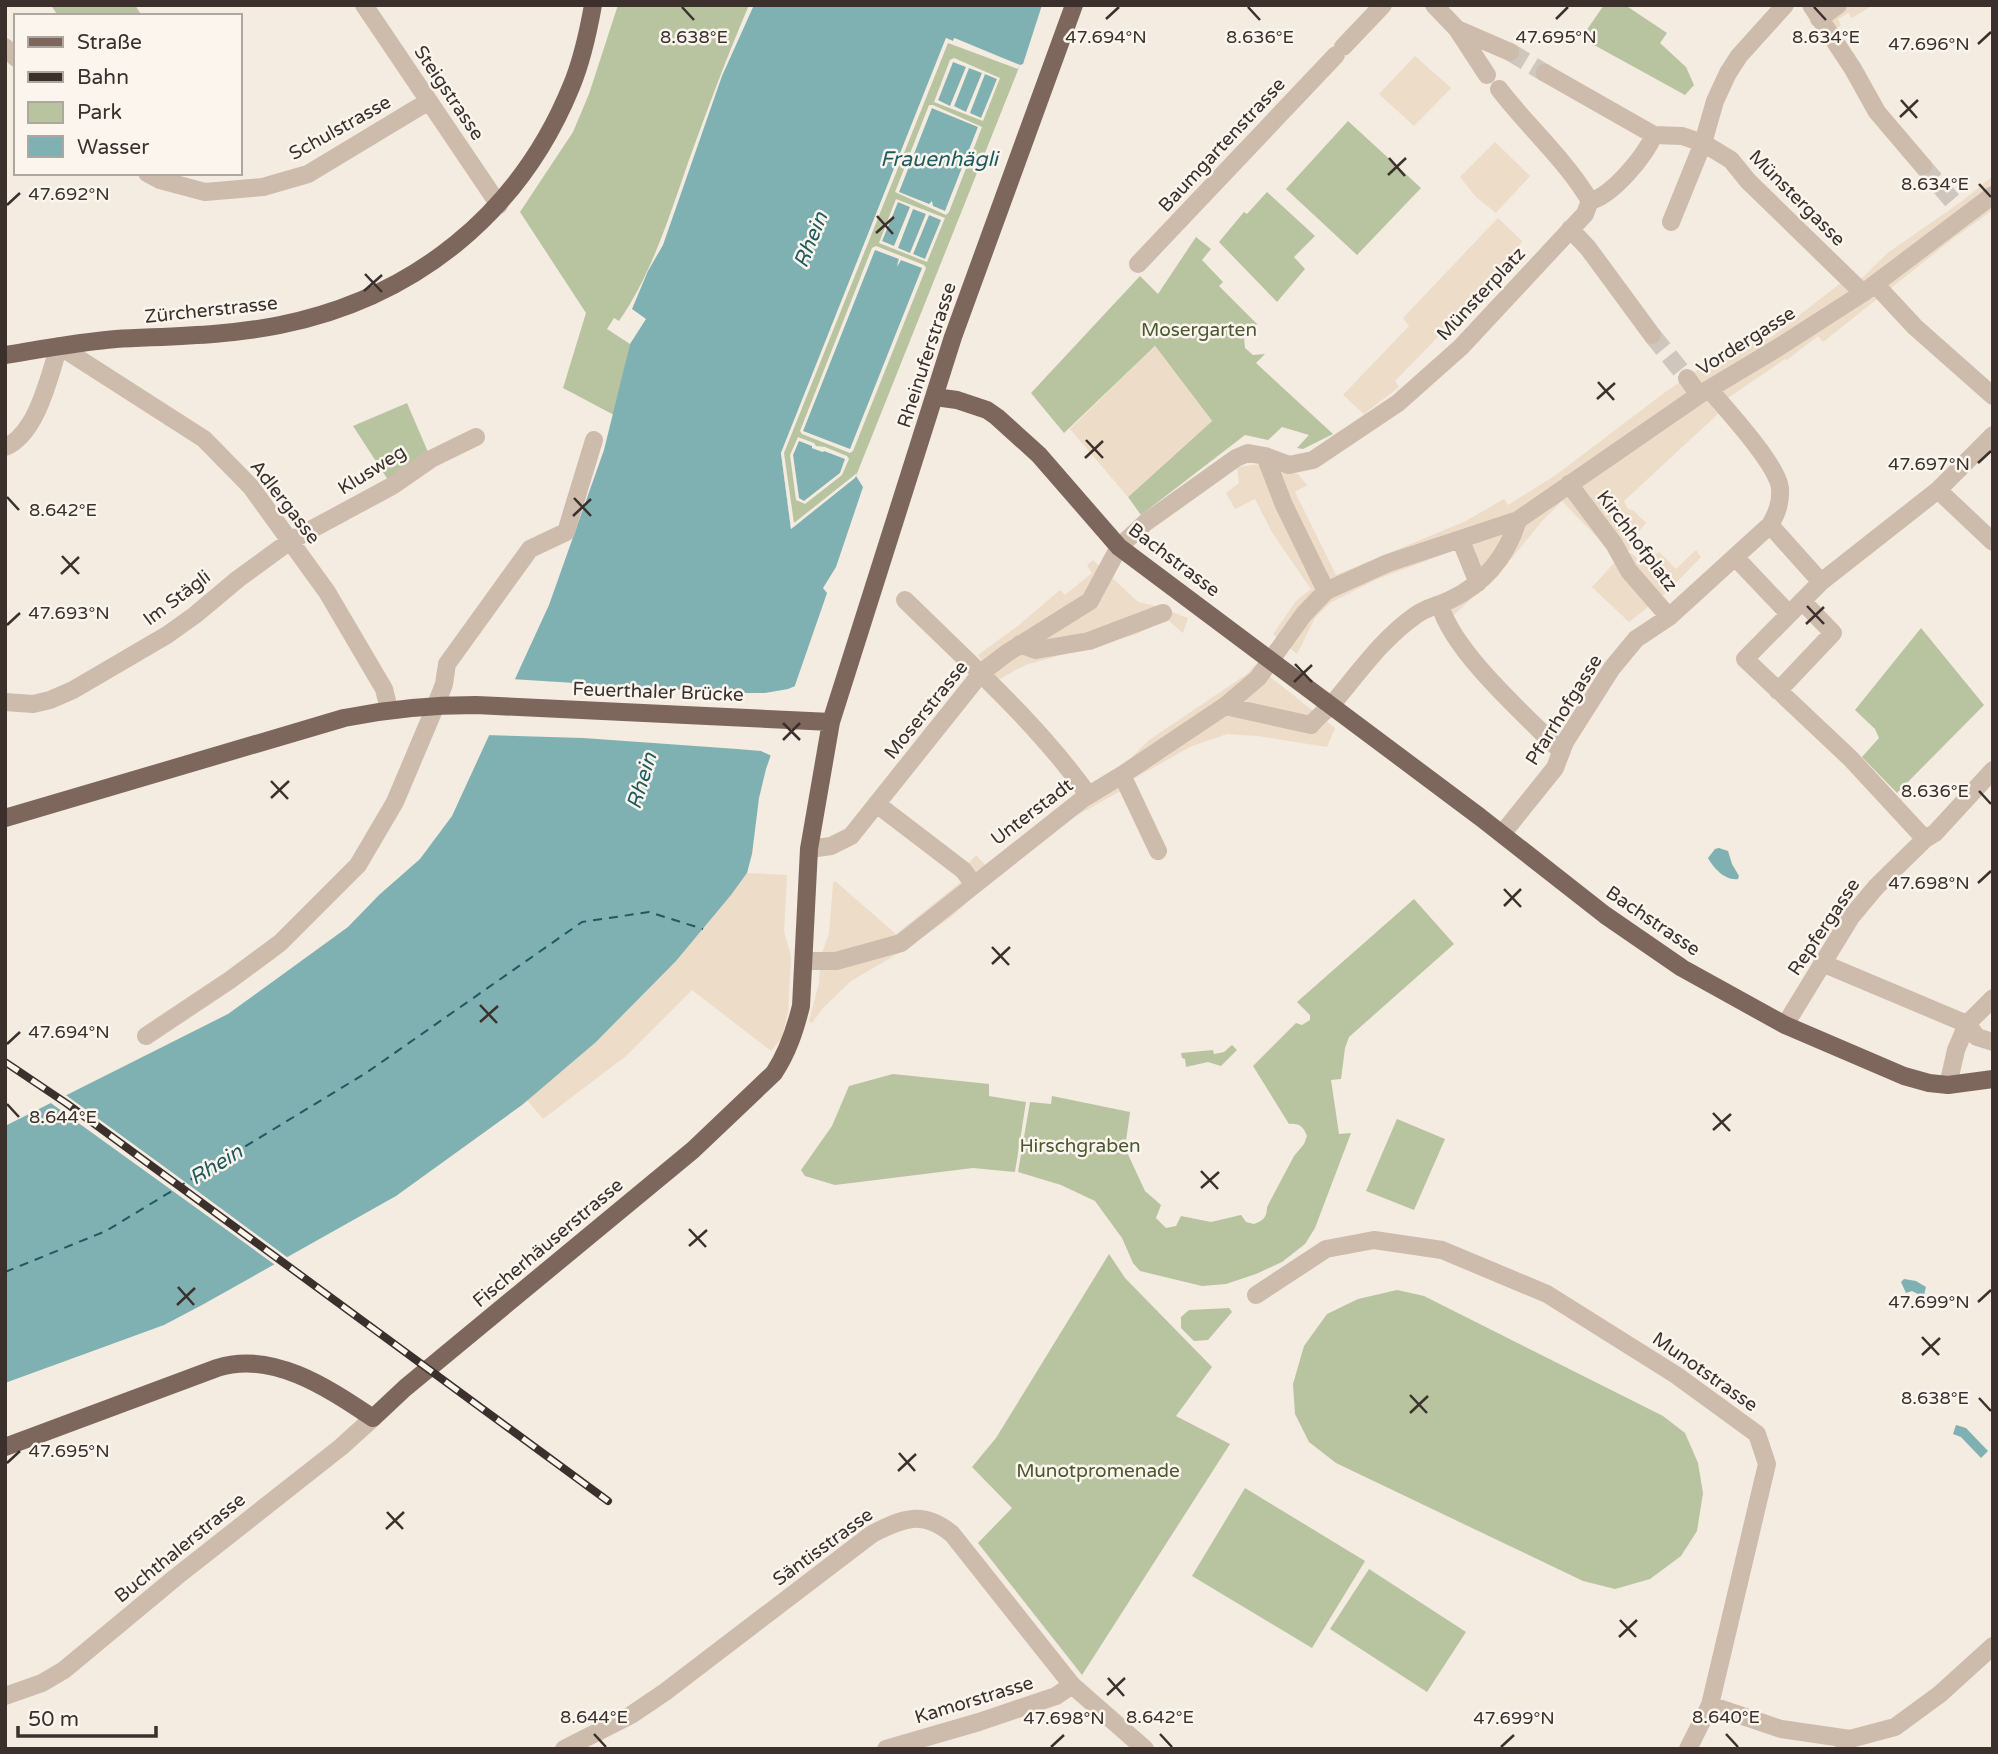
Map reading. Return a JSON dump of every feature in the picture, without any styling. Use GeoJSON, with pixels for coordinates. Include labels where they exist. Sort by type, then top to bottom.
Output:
{"type":"FeatureCollection","features":[{"type":"Feature","properties":{"kind":"main road","name":"Zürcherstrasse"},"geometry":{"type":"LineString","coordinates":[[5,355],[112,340],[232,333],[280,325],[339,310],[387,290],[432,263],[470,232],[499,205],[533,160],[554,126],[573,85],[593,5]]}},
{"type":"Feature","properties":{"kind":"main road","name":"Rheinuferstrasse"},"geometry":{"type":"LineString","coordinates":[[831,722],[960,317],[1074,5]]}},
{"type":"Feature","properties":{"kind":"main road","name":"Bachstrasse"},"geometry":{"type":"LineString","coordinates":[[935,397],[957,400],[997,416],[1039,455],[1119,547],[1502,834],[1605,915],[1682,968],[1785,1024],[1905,1076],[1928,1083],[1948,1085],[1993,1079]]}},
{"type":"Feature","properties":{"kind":"main road","name":"Feuerthaler Brücke"},"geometry":{"type":"LineString","coordinates":[[436,705],[831,722]]}},
{"type":"Feature","properties":{"kind":"main road"},"geometry":{"type":"LineString","coordinates":[[5,818],[344,718],[389,709],[436,705]]}},
{"type":"Feature","properties":{"kind":"main road","name":"Fischerhäuserstrasse"},"geometry":{"type":"LineString","coordinates":[[373,1418],[405,1388],[693,1150],[774,1073],[784,1058],[796,1028],[804,961],[809,849],[831,722]]}},
{"type":"Feature","properties":{"kind":"main road"},"geometry":{"type":"LineString","coordinates":[[5,1447],[217,1368],[242,1362],[267,1364],[314,1382],[373,1418]]}},
{"type":"Feature","properties":{"kind":"street","name":"Steigstrasse"},"geometry":{"type":"LineString","coordinates":[[364,5],[499,205]]}},
{"type":"Feature","properties":{"kind":"street","name":"Baumgartenstrasse"},"geometry":{"type":"LineString","coordinates":[[1138,264],[1383,5]]}},
{"type":"Feature","properties":{"kind":"street"},"geometry":{"type":"LineString","coordinates":[[1434,5],[1457,29],[1493,82],[1535,135],[1574,174],[1590,201]]}},
{"type":"Feature","properties":{"kind":"street"},"geometry":{"type":"LineString","coordinates":[[1671,222],[1703,143],[1714,101],[1728,73],[1739,56],[1785,5]]}},
{"type":"Feature","properties":{"kind":"street"},"geometry":{"type":"LineString","coordinates":[[1838,5],[1820,19],[1877,111],[1923,166]]}},
{"type":"Feature","properties":{"kind":"street"},"geometry":{"type":"LineString","coordinates":[[1457,29],[1510,52]]}},
{"type":"Feature","properties":{"kind":"street"},"geometry":{"type":"LineString","coordinates":[[1545,73],[1654,135]]}},
{"type":"Feature","properties":{"kind":"street","name":"Schulstrasse"},"geometry":{"type":"LineString","coordinates":[[151,175],[205,192],[263,187],[308,174],[429,102]]}},
{"type":"Feature","properties":{"kind":"street","name":"Münstergasse"},"geometry":{"type":"LineString","coordinates":[[1654,135],[1682,136],[1703,143],[1731,160],[1748,181],[1993,396]]}},
{"type":"Feature","properties":{"kind":"street","name":"Münsterplatz"},"geometry":{"type":"LineString","coordinates":[[1313,460],[1398,403],[1444,365],[1585,214],[1590,201],[1608,194],[1650,145],[1654,135]]}},
{"type":"Feature","properties":{"kind":"street","name":"Vordergasse"},"geometry":{"type":"LineString","coordinates":[[1271,660],[1304,614],[1326,591],[1388,563],[1518,520],[1704,392],[1869,289],[1961,210],[1993,195]]}},
{"type":"Feature","properties":{"kind":"street"},"geometry":{"type":"LineString","coordinates":[[1570,229],[1588,248],[1653,334]]}},
{"type":"Feature","properties":{"kind":"street"},"geometry":{"type":"LineString","coordinates":[[5,447],[16,443],[40,406],[59,346]]}},
{"type":"Feature","properties":{"kind":"street","name":"Adlergasse"},"geometry":{"type":"LineString","coordinates":[[59,346],[204,439],[251,487],[327,592],[384,690],[389,709]]}},
{"type":"Feature","properties":{"kind":"street"},"geometry":{"type":"LineString","coordinates":[[1687,377],[1769,463],[1780,486],[1779,509],[1770,525],[1821,582]]}},
{"type":"Feature","properties":{"kind":"street"},"geometry":{"type":"LineString","coordinates":[[1925,839],[1850,758],[1745,659],[1821,582],[1938,489],[1993,435]]}},
{"type":"Feature","properties":{"kind":"street","name":"Klusweg"},"geometry":{"type":"LineString","coordinates":[[290,541],[392,486],[431,459],[477,438]]}},
{"type":"Feature","properties":{"kind":"street"},"geometry":{"type":"LineString","coordinates":[[146,1036],[281,943],[358,865],[395,802],[444,684],[447,664],[530,549],[566,532],[594,440]]}},
{"type":"Feature","properties":{"kind":"street","name":"Moserstrasse"},"geometry":{"type":"LineString","coordinates":[[809,849],[831,846],[851,836],[982,672],[1020,644],[1090,601],[1119,547],[1145,523],[1236,458],[1248,453],[1289,465],[1313,460]]}},
{"type":"Feature","properties":{"kind":"street"},"geometry":{"type":"LineString","coordinates":[[1265,456],[1284,505],[1326,591]]}},
{"type":"Feature","properties":{"kind":"street","name":"Kirchhofplatz"},"geometry":{"type":"LineString","coordinates":[[1569,484],[1614,544],[1629,571],[1669,617],[1770,525]]}},
{"type":"Feature","properties":{"kind":"street"},"geometry":{"type":"LineString","coordinates":[[1938,489],[1993,542]]}},
{"type":"Feature","properties":{"kind":"street"},"geometry":{"type":"LineString","coordinates":[[1225,706],[1311,725],[1331,706],[1389,637],[1415,615],[1468,592],[1478,583],[1497,563],[1512,540],[1518,520]]}},
{"type":"Feature","properties":{"kind":"street","name":"Im Stägli"},"geometry":{"type":"LineString","coordinates":[[5,702],[33,704],[73,690],[167,635],[290,541]]}},
{"type":"Feature","properties":{"kind":"street"},"geometry":{"type":"LineString","coordinates":[[1461,541],[1478,583]]}},
{"type":"Feature","properties":{"kind":"street"},"geometry":{"type":"LineString","coordinates":[[1735,557],[1788,614]]}},
{"type":"Feature","properties":{"kind":"street"},"geometry":{"type":"LineString","coordinates":[[905,600],[982,672],[1066,764],[1087,793],[1084,797]]}},
{"type":"Feature","properties":{"kind":"street"},"geometry":{"type":"LineString","coordinates":[[1778,691],[1833,633],[1802,601]]}},
{"type":"Feature","properties":{"kind":"street"},"geometry":{"type":"LineString","coordinates":[[1440,605],[1445,623],[1490,680],[1562,751]]}},
{"type":"Feature","properties":{"kind":"street"},"geometry":{"type":"LineString","coordinates":[[1020,644],[1036,650],[1046,650],[1089,641],[1163,613]]}},
{"type":"Feature","properties":{"kind":"street","name":"Pfarrhofgasse"},"geometry":{"type":"LineString","coordinates":[[1502,834],[1555,768],[1565,743],[1612,668],[1636,639],[1669,617]]}},
{"type":"Feature","properties":{"kind":"street","name":"Unterstadt"},"geometry":{"type":"LineString","coordinates":[[804,961],[836,961],[901,943],[1084,797],[1122,775],[1225,706],[1258,678],[1271,660]]}},
{"type":"Feature","properties":{"kind":"street","name":"Repfergasse"},"geometry":{"type":"LineString","coordinates":[[1785,1024],[1852,917],[1876,887],[1925,839],[1935,833],[1993,770]]}},
{"type":"Feature","properties":{"kind":"street"},"geometry":{"type":"LineString","coordinates":[[1122,775],[1158,851]]}},
{"type":"Feature","properties":{"kind":"street"},"geometry":{"type":"LineString","coordinates":[[878,805],[963,870],[973,883]]}},
{"type":"Feature","properties":{"kind":"street"},"geometry":{"type":"LineString","coordinates":[[1822,963],[1967,1024],[1977,1037],[1993,1042]]}},
{"type":"Feature","properties":{"kind":"street"},"geometry":{"type":"LineString","coordinates":[[1948,1085],[1956,1050],[1967,1024],[1993,998]]}},
{"type":"Feature","properties":{"kind":"street","name":"Munotstrasse"},"geometry":{"type":"LineString","coordinates":[[1256,1295],[1326,1249],[1374,1240],[1442,1250],[1547,1294],[1676,1375],[1756,1434],[1767,1464],[1710,1705],[1688,1749]]}},
{"type":"Feature","properties":{"kind":"street","name":"Buchthalerstrasse"},"geometry":{"type":"LineString","coordinates":[[5,1696],[42,1683],[64,1670],[176,1577],[341,1447],[373,1418]]}},
{"type":"Feature","properties":{"kind":"street","name":"Säntisstrasse"},"geometry":{"type":"LineString","coordinates":[[564,1749],[631,1715],[872,1534],[905,1520],[921,1519],[938,1522],[953,1534],[1072,1685],[1145,1749]]}},
{"type":"Feature","properties":{"kind":"street"},"geometry":{"type":"LineString","coordinates":[[1710,1705],[1781,1729],[1847,1744],[1895,1727],[1940,1694],[1993,1646]]}},
{"type":"Feature","properties":{"kind":"street","name":"Kamorstrasse"},"geometry":{"type":"LineString","coordinates":[[886,1749],[1056,1696],[1072,1685]]}},
{"type":"Feature","properties":{"kind":"green space"},"geometry":{"type":"Polygon","coordinates":[[[51,5],[135,5],[141,14],[57,14],[51,5]]]}},
{"type":"Feature","properties":{"kind":"green space"},"geometry":{"type":"Polygon","coordinates":[[[618,5],[749,5],[651,264],[619,321],[614,318],[607,329],[630,344],[614,415],[563,388],[586,313],[520,212],[573,132],[589,94],[618,5]]]}},
{"type":"Feature","properties":{"kind":"green space"},"geometry":{"type":"Polygon","coordinates":[[[1604,5],[1625,5],[1667,33],[1660,43],[1686,67],[1694,85],[1685,95],[1585,40],[1586,31],[1604,5]]]}},
{"type":"Feature","properties":{"kind":"green space"},"geometry":{"type":"Polygon","coordinates":[[[946,38],[1020,65],[856,476],[791,529],[781,453],[946,38]]]}},
{"type":"Feature","properties":{"kind":"green space"},"geometry":{"type":"Polygon","coordinates":[[[1348,121],[1421,188],[1357,255],[1286,189],[1348,121]]]}},
{"type":"Feature","properties":{"kind":"green space"},"geometry":{"type":"Polygon","coordinates":[[[1267,192],[1315,236],[1294,257],[1305,269],[1277,302],[1219,242],[1244,212],[1247,214],[1267,192]]]}},
{"type":"Feature","properties":{"kind":"green space","name":"Mosergarten"},"geometry":{"type":"Polygon","coordinates":[[[1196,237],[1211,249],[1202,260],[1223,282],[1219,286],[1257,324],[1244,337],[1245,348],[1253,355],[1265,354],[1256,363],[1333,434],[1303,449],[1297,448],[1309,435],[1282,427],[1268,440],[1245,435],[1141,515],[1128,497],[1212,421],[1155,346],[1064,433],[1031,393],[1140,276],[1158,294],[1196,237]]]}},
{"type":"Feature","properties":{"kind":"green space"},"geometry":{"type":"Polygon","coordinates":[[[407,403],[431,459],[392,486],[353,426],[407,403]]]}},
{"type":"Feature","properties":{"kind":"green space"},"geometry":{"type":"Polygon","coordinates":[[[1921,628],[1984,705],[1897,793],[1862,757],[1879,738],[1875,729],[1855,710],[1921,628]]]}},
{"type":"Feature","properties":{"kind":"green space","name":"Hirschgraben"},"geometry":{"type":"Polygon","coordinates":[[[1414,899],[1454,944],[1349,1037],[1341,1079],[1331,1080],[1339,1134],[1351,1133],[1315,1228],[1305,1244],[1282,1262],[1226,1284],[1202,1286],[1140,1271],[1133,1263],[1122,1238],[1095,1201],[1061,1185],[1018,1172],[1030,1102],[1051,1104],[1052,1096],[1130,1112],[1125,1148],[1145,1191],[1161,1205],[1156,1218],[1166,1228],[1176,1226],[1181,1216],[1211,1222],[1241,1215],[1246,1222],[1254,1224],[1260,1221],[1307,1136],[1300,1126],[1289,1124],[1253,1066],[1296,1023],[1302,1025],[1310,1020],[1310,1015],[1297,1002],[1414,899]]]}},
{"type":"Feature","properties":{"kind":"green space"},"geometry":{"type":"Polygon","coordinates":[[[1232,1045],[1237,1050],[1221,1066],[1208,1062],[1186,1067],[1185,1059],[1182,1058],[1181,1053],[1213,1050],[1214,1054],[1224,1052],[1232,1045]]]}},
{"type":"Feature","properties":{"kind":"green space"},"geometry":{"type":"Polygon","coordinates":[[[893,1074],[989,1084],[989,1096],[1026,1102],[1015,1172],[973,1168],[835,1185],[805,1176],[801,1170],[832,1126],[849,1086],[893,1074]]]}},
{"type":"Feature","properties":{"kind":"green space"},"geometry":{"type":"Polygon","coordinates":[[[1397,1119],[1445,1139],[1414,1210],[1366,1191],[1397,1119]]]}},
{"type":"Feature","properties":{"kind":"green space","name":"Munotpromenade"},"geometry":{"type":"Polygon","coordinates":[[[1109,1254],[1125,1278],[1212,1367],[1176,1416],[1230,1444],[1082,1675],[978,1543],[1012,1508],[972,1467],[996,1438],[1109,1254]]]}},
{"type":"Feature","properties":{"kind":"green space"},"geometry":{"type":"Polygon","coordinates":[[[1397,1290],[1424,1296],[1663,1416],[1685,1433],[1698,1463],[1703,1493],[1697,1531],[1681,1556],[1650,1579],[1615,1589],[1583,1581],[1336,1463],[1309,1442],[1295,1414],[1293,1384],[1304,1346],[1327,1314],[1358,1299],[1397,1290]]]}},
{"type":"Feature","properties":{"kind":"green space"},"geometry":{"type":"Polygon","coordinates":[[[1229,1308],[1232,1312],[1208,1340],[1194,1341],[1181,1328],[1181,1317],[1189,1310],[1229,1308]]]}},
{"type":"Feature","properties":{"kind":"green space"},"geometry":{"type":"Polygon","coordinates":[[[1245,1488],[1365,1561],[1312,1648],[1192,1576],[1245,1488]]]}},
{"type":"Feature","properties":{"kind":"green space"},"geometry":{"type":"Polygon","coordinates":[[[1369,1569],[1466,1632],[1427,1692],[1330,1629],[1369,1569]]]}},
{"type":"Feature","properties":{"kind":"shaded area"},"geometry":{"type":"Polygon","coordinates":[[[1801,5],[1873,5],[1852,18],[1848,13],[1838,19],[1841,25],[1823,38],[1801,5]]]}},
{"type":"Feature","properties":{"kind":"shaded area"},"geometry":{"type":"Polygon","coordinates":[[[1415,56],[1451,88],[1414,126],[1379,94],[1415,56]]]}},
{"type":"Feature","properties":{"kind":"shaded area"},"geometry":{"type":"Polygon","coordinates":[[[1495,142],[1530,176],[1496,213],[1476,197],[1460,177],[1495,142]]]}},
{"type":"Feature","properties":{"kind":"shaded area"},"geometry":{"type":"Polygon","coordinates":[[[1993,176],[1993,210],[1823,342],[1818,336],[1787,360],[1725,400],[1721,411],[1624,501],[1628,509],[1634,511],[1646,523],[1639,531],[1636,528],[1634,530],[1636,533],[1631,539],[1627,537],[1625,540],[1629,542],[1630,550],[1626,551],[1627,554],[1631,553],[1637,558],[1636,563],[1649,559],[1650,564],[1653,563],[1651,558],[1659,552],[1676,569],[1696,550],[1701,557],[1667,592],[1629,622],[1592,587],[1618,559],[1562,501],[1507,564],[1450,619],[1432,597],[1466,584],[1458,549],[1375,580],[1330,603],[1315,618],[1297,654],[1273,634],[1296,601],[1311,589],[1273,534],[1255,499],[1235,509],[1226,493],[1239,483],[1237,467],[1262,464],[1298,474],[1307,485],[1295,492],[1336,575],[1466,521],[1504,499],[1508,505],[1556,475],[1664,393],[1760,328],[1769,339],[1842,282],[1853,283],[1863,277],[1889,252],[1961,202],[1993,176]]]}},
{"type":"Feature","properties":{"kind":"shaded area"},"geometry":{"type":"Polygon","coordinates":[[[1498,218],[1522,241],[1509,260],[1508,274],[1476,306],[1471,303],[1395,381],[1399,387],[1364,414],[1343,395],[1409,326],[1403,318],[1498,218]]]}},
{"type":"Feature","properties":{"kind":"shaded area"},"geometry":{"type":"Polygon","coordinates":[[[1155,346],[1212,421],[1128,497],[1070,429],[1155,346]]]}},
{"type":"Feature","properties":{"kind":"shaded area"},"geometry":{"type":"Polygon","coordinates":[[[1093,560],[1138,602],[1188,618],[1183,633],[1167,619],[1137,634],[1025,665],[996,681],[978,655],[1060,590],[1065,595],[1092,573],[1087,565],[1093,560]]]}},
{"type":"Feature","properties":{"kind":"shaded area"},"geometry":{"type":"Polygon","coordinates":[[[1255,665],[1335,728],[1327,747],[1227,734],[1192,746],[1131,780],[1124,789],[1065,822],[1005,868],[951,917],[904,950],[851,981],[823,1008],[812,1023],[809,1021],[819,983],[821,956],[829,934],[835,881],[896,934],[966,878],[965,867],[976,855],[985,865],[1124,765],[1149,740],[1247,674],[1255,665]]]}},
{"type":"Feature","properties":{"kind":"shaded area"},"geometry":{"type":"Polygon","coordinates":[[[747,873],[787,875],[784,931],[791,957],[788,1012],[782,1038],[771,1051],[692,990],[626,1056],[543,1119],[527,1100],[596,1042],[676,961],[747,873]]]}},
{"type":"Feature","properties":{"kind":"water","name":"Rhein"},"geometry":{"type":"Polygon","coordinates":[[[754,5],[1042,5],[1023,64],[957,39],[953,41],[946,38],[781,453],[791,529],[856,476],[863,487],[836,567],[823,588],[827,593],[766,769],[747,873],[676,961],[596,1042],[522,1105],[396,1196],[164,1325],[5,1383],[5,1126],[228,1014],[348,927],[420,859],[452,816],[549,605],[604,450],[630,344],[646,319],[632,309],[648,271],[663,245],[722,76],[754,5]]]}},
{"type":"Feature","properties":{"kind":"water"},"geometry":{"type":"Polygon","coordinates":[[[953,62],[966,67],[950,106],[938,101],[953,62]]]}},
{"type":"Feature","properties":{"kind":"water"},"geometry":{"type":"Polygon","coordinates":[[[969,68],[982,73],[966,112],[954,107],[969,68]]]}},
{"type":"Feature","properties":{"kind":"water"},"geometry":{"type":"Polygon","coordinates":[[[985,74],[997,79],[982,118],[969,113],[985,74]]]}},
{"type":"Feature","properties":{"kind":"water","name":"Frauenhägli"},"geometry":{"type":"Polygon","coordinates":[[[931,108],[978,127],[945,211],[899,192],[931,108]]]}},
{"type":"Feature","properties":{"kind":"water"},"geometry":{"type":"Polygon","coordinates":[[[898,202],[910,207],[894,246],[882,241],[898,202]]]}},
{"type":"Feature","properties":{"kind":"water"},"geometry":{"type":"Polygon","coordinates":[[[913,209],[926,213],[910,253],[898,248],[913,209]]]}},
{"type":"Feature","properties":{"kind":"water"},"geometry":{"type":"Polygon","coordinates":[[[929,215],[941,220],[925,259],[913,254],[929,215]]]}},
{"type":"Feature","properties":{"kind":"water"},"geometry":{"type":"Polygon","coordinates":[[[875,249],[899,259],[896,265],[901,260],[923,268],[850,450],[803,431],[875,249]]]}},
{"type":"Feature","properties":{"kind":"water"},"geometry":{"type":"Polygon","coordinates":[[[799,440],[812,448],[845,459],[840,473],[804,501],[799,498],[793,455],[799,440]]]}},
{"type":"Feature","properties":{"kind":"water"},"geometry":{"type":"Polygon","coordinates":[[[1719,848],[1728,851],[1738,879],[1725,876],[1708,858],[1719,848]]]}},
{"type":"Feature","properties":{"kind":"water"},"geometry":{"type":"Polygon","coordinates":[[[1904,1279],[1916,1281],[1926,1287],[1924,1295],[1912,1291],[1906,1293],[1901,1282],[1904,1279]]]}},
{"type":"Feature","properties":{"kind":"water"},"geometry":{"type":"Polygon","coordinates":[[[1956,1425],[1966,1428],[1988,1451],[1981,1458],[1961,1437],[1953,1434],[1956,1425]]]}},
{"type":"Feature","properties":{"kind":"pier"},"geometry":{"type":"Polygon","coordinates":[[[946,38],[953,41],[954,38],[957,39],[1020,65],[1018,69],[948,43],[784,453],[794,523],[857,473],[855,478],[791,529],[781,453],[946,38]]]}},
{"type":"Feature","properties":{"kind":"pier"},"geometry":{"type":"Polygon","coordinates":[[[954,58],[1000,78],[983,121],[934,102],[950,60],[954,58]],[[953,62],[938,100],[950,106],[966,67],[953,62]],[[969,68],[954,106],[966,112],[982,73],[969,68]],[[985,74],[970,113],[981,118],[997,79],[985,74]]]}},
{"type":"Feature","properties":{"kind":"pier"},"geometry":{"type":"Polygon","coordinates":[[[929,105],[982,127],[946,215],[895,192],[929,105]],[[932,108],[899,192],[929,204],[932,201],[933,206],[945,211],[978,127],[932,108]]]}},
{"type":"Feature","properties":{"kind":"pier"},"geometry":{"type":"Polygon","coordinates":[[[896,199],[945,218],[927,262],[879,243],[896,199]],[[898,202],[882,241],[894,246],[910,207],[898,202]],[[913,209],[898,248],[910,253],[926,214],[913,209]],[[929,215],[913,254],[925,259],[941,220],[929,215]]]}},
{"type":"Feature","properties":{"kind":"pier"},"geometry":{"type":"Polygon","coordinates":[[[876,246],[926,268],[850,453],[800,431],[872,248],[876,246]],[[875,250],[803,431],[850,449],[922,268],[901,260],[897,267],[899,259],[875,250]]]}},
{"type":"Feature","properties":{"kind":"pier"},"geometry":{"type":"Polygon","coordinates":[[[798,437],[849,459],[842,475],[805,504],[796,500],[790,455],[798,437]],[[799,441],[793,455],[799,498],[804,501],[840,473],[845,459],[799,441]]]}},
{"type":"Feature","properties":{"kind":"pier"},"geometry":{"type":"Polygon","coordinates":[[[511,679],[734,693],[765,693],[800,684],[774,757],[761,751],[737,749],[583,738],[485,735],[511,679]]]}},
{"type":"Feature","properties":{"kind":"pier"},"geometry":{"type":"Polygon","coordinates":[[[63,1093],[291,1260],[278,1267],[48,1101],[63,1093]]]}},
{"type":"Feature","properties":{"kind":"ferry route"},"geometry":{"type":"LineString","coordinates":[[5,1272],[106,1231],[366,1073],[582,922],[649,912],[703,929]]}},
{"type":"Feature","properties":{"kind":"tunnel"},"geometry":{"type":"LineString","coordinates":[[1510,52],[1545,73]]}},
{"type":"Feature","properties":{"kind":"tunnel"},"geometry":{"type":"LineString","coordinates":[[1923,166],[1956,205]]}},
{"type":"Feature","properties":{"kind":"tunnel"},"geometry":{"type":"LineString","coordinates":[[1652,335],[1687,378]]}},
{"type":"Feature","properties":{"kind":"railway"},"geometry":{"type":"LineString","coordinates":[[5,1062],[66,1103],[608,1501]]}}]}
